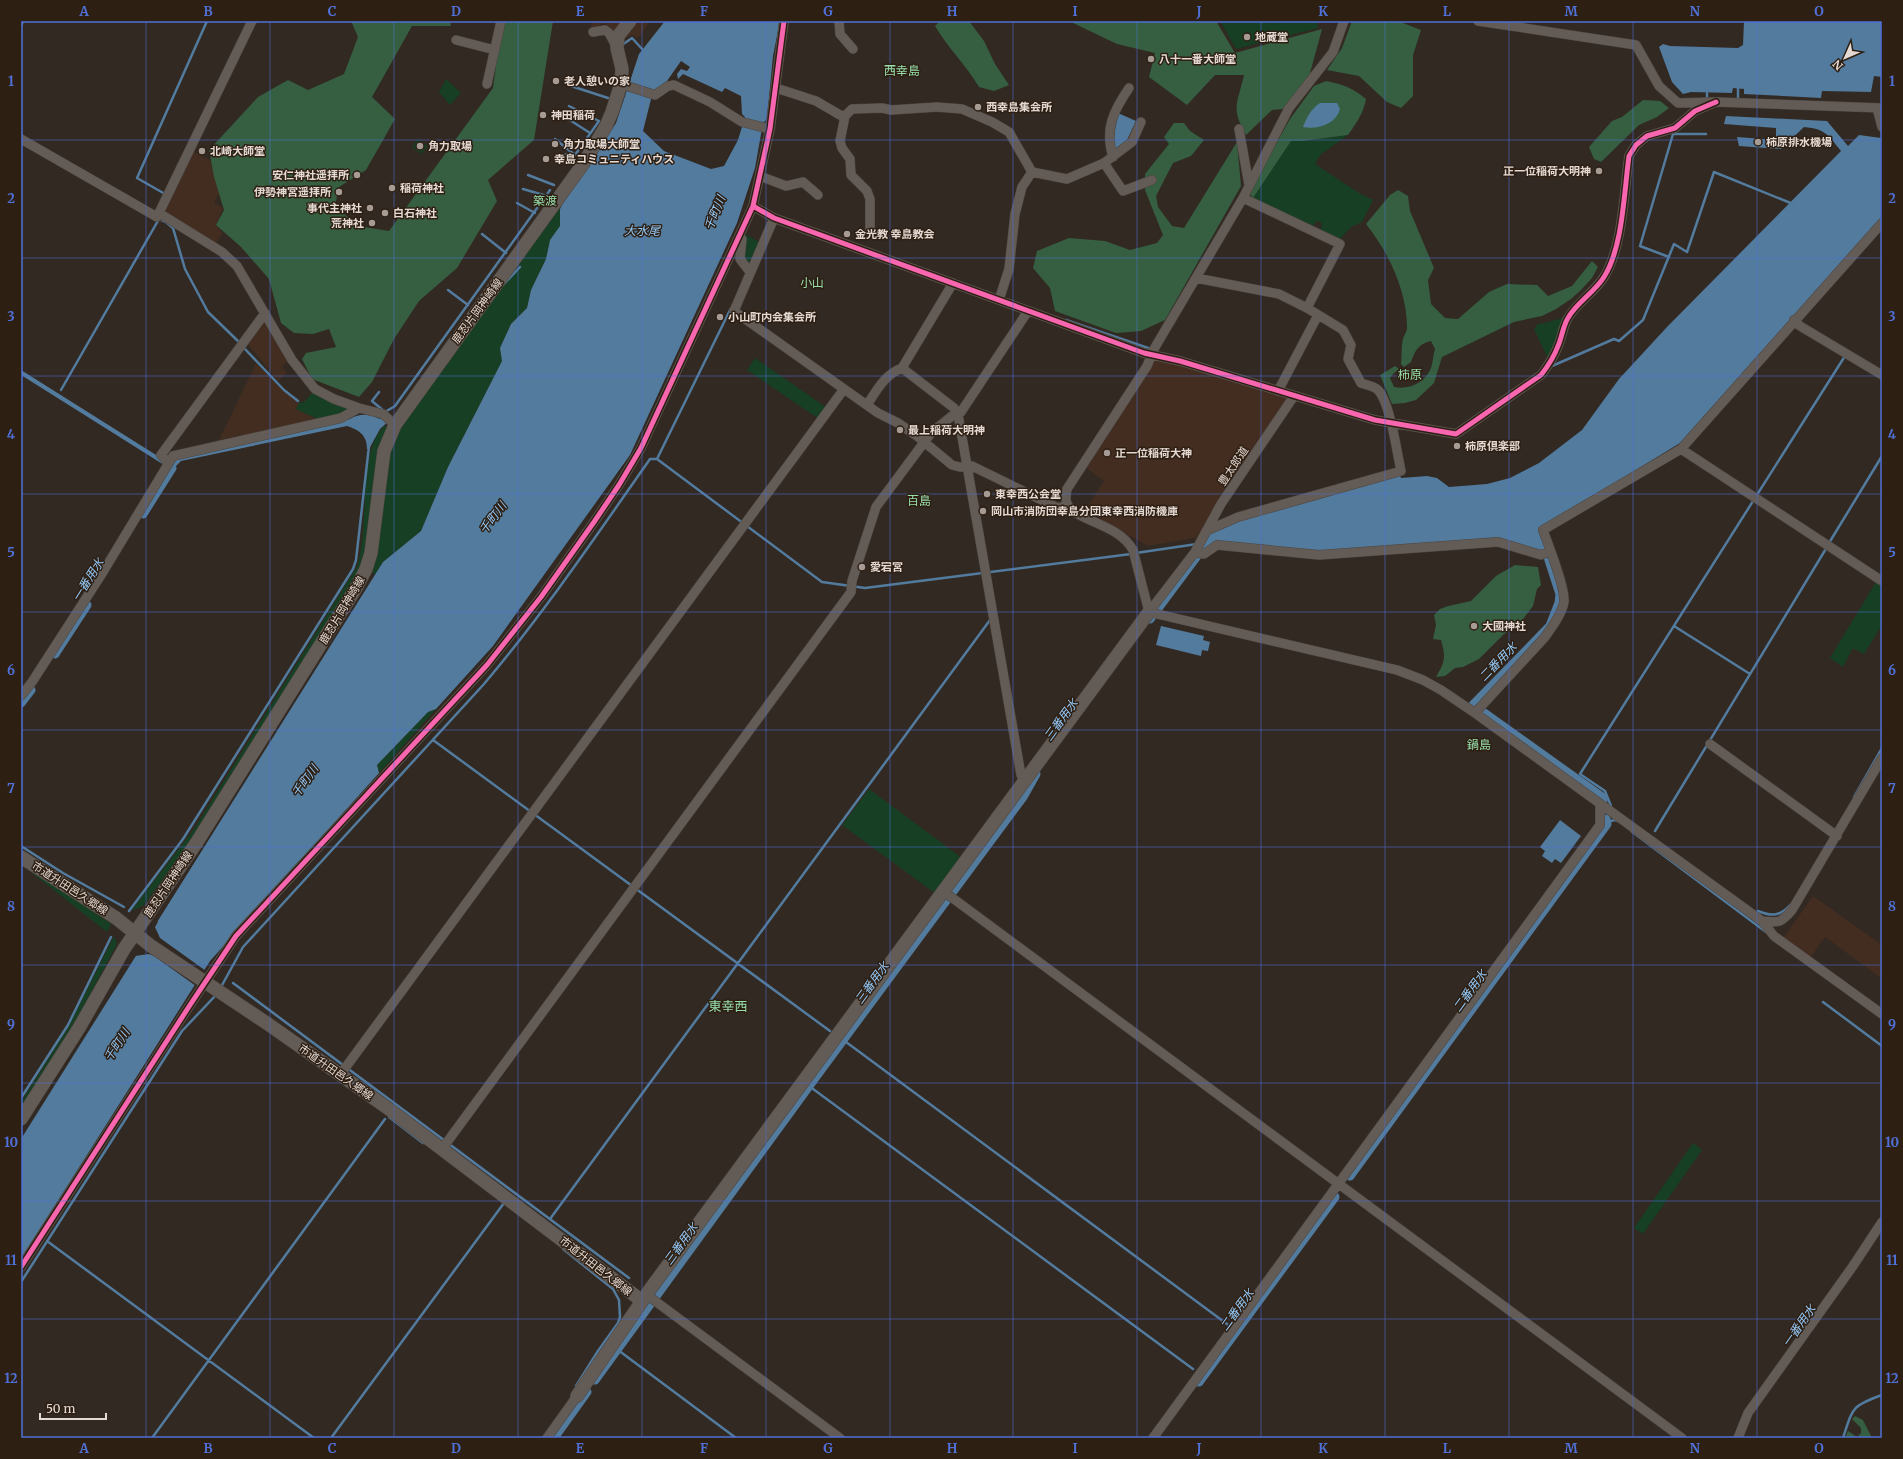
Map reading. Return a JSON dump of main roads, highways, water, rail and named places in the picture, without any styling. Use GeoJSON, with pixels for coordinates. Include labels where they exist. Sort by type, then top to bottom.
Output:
{"type":"FeatureCollection","features":[{"type":"Feature","properties":{"kind":"water","name":"大水尾"},"geometry":{"type":"Polygon","coordinates":[[[665,21],[780,21],[773,56],[767,119],[763,123],[755,168],[737,223],[630,455],[493,646],[436,709],[428,712],[377,765],[379,773],[210,961],[21,1259],[21,1139],[383,562],[421,531],[448,467],[502,361],[500,348],[511,324],[527,308],[531,290],[546,259],[550,240],[560,226],[560,209],[568,192],[585,170],[616,123],[639,54],[665,21]],[[681,61],[667,81],[653,91],[643,131],[664,151],[711,169],[724,166],[738,140],[745,117],[742,114],[741,96],[725,88],[722,92],[683,74],[678,79],[677,74],[681,69],[687,71],[690,67],[681,61]]]}},
{"type":"Feature","properties":{"kind":"water"},"geometry":{"type":"Polygon","coordinates":[[[1744,21],[1882,21],[1882,77],[1874,76],[1871,92],[1822,91],[1821,98],[1744,94],[1744,89],[1733,88],[1732,93],[1691,92],[1683,94],[1672,82],[1659,47],[1663,44],[1670,46],[1738,48],[1743,45],[1744,21]]]}},
{"type":"Feature","properties":{"kind":"water"},"geometry":{"type":"Polygon","coordinates":[[[1320,103],[1337,103],[1340,109],[1335,119],[1320,127],[1303,127],[1314,108],[1320,103]]]}},
{"type":"Feature","properties":{"kind":"water"},"geometry":{"type":"Polygon","coordinates":[[[1118,113],[1136,121],[1127,140],[1116,151],[1113,141],[1118,113]]]}},
{"type":"Feature","properties":{"kind":"water"},"geometry":{"type":"Polygon","coordinates":[[[1726,116],[1827,121],[1848,146],[1859,135],[1881,138],[1882,217],[1680,443],[1540,529],[1545,548],[1540,551],[1494,539],[1321,551],[1216,542],[1204,550],[1199,549],[1205,536],[1239,520],[1400,475],[1401,478],[1427,476],[1437,478],[1449,487],[1487,484],[1510,478],[1539,463],[1582,430],[1619,379],[1667,327],[1841,151],[1822,131],[1804,127],[1781,149],[1739,146],[1737,137],[1776,140],[1776,128],[1724,124],[1726,116]]]}},
{"type":"Feature","properties":{"kind":"water"},"geometry":{"type":"Polygon","coordinates":[[[21,370],[172,465],[178,457],[350,419],[361,415],[369,415],[380,419],[385,413],[391,419],[380,429],[369,449],[367,449],[366,440],[362,434],[359,431],[347,426],[181,461],[172,470],[21,375],[21,370]]]}},
{"type":"Feature","properties":{"kind":"water"},"geometry":{"type":"Polygon","coordinates":[[[1161,626],[1204,636],[1203,640],[1210,642],[1208,651],[1202,650],[1201,656],[1156,645],[1161,626]]]}},
{"type":"Feature","properties":{"kind":"water"},"geometry":{"type":"Polygon","coordinates":[[[1560,820],[1581,836],[1561,863],[1555,859],[1552,863],[1542,856],[1545,851],[1540,847],[1560,820]]]}},
{"type":"Feature","properties":{"kind":"waterway"},"geometry":{"type":"LineString","coordinates":[[21,26],[23,21]]}},
{"type":"Feature","properties":{"kind":"waterway"},"geometry":{"type":"LineString","coordinates":[[165,194],[137,178],[207,21]]}},
{"type":"Feature","properties":{"kind":"waterway"},"geometry":{"type":"LineString","coordinates":[[622,45],[632,38],[643,50]]}},
{"type":"Feature","properties":{"kind":"waterway"},"geometry":{"type":"LineString","coordinates":[[568,85],[608,98]]}},
{"type":"Feature","properties":{"kind":"waterway"},"geometry":{"type":"LineString","coordinates":[[1738,88],[1738,100]]}},
{"type":"Feature","properties":{"kind":"waterway"},"geometry":{"type":"LineString","coordinates":[[1707,93],[1707,99]]}},
{"type":"Feature","properties":{"kind":"waterway"},"geometry":{"type":"LineString","coordinates":[[555,139],[575,155],[599,121],[569,106]]}},
{"type":"Feature","properties":{"kind":"waterway"},"geometry":{"type":"LineString","coordinates":[[562,115],[590,133]]}},
{"type":"Feature","properties":{"kind":"waterway"},"geometry":{"type":"LineString","coordinates":[[1669,257],[1640,246],[1673,134],[1706,134]]}},
{"type":"Feature","properties":{"kind":"waterway"},"geometry":{"type":"LineString","coordinates":[[563,157],[566,154],[572,159]]}},
{"type":"Feature","properties":{"kind":"waterway"},"geometry":{"type":"LineString","coordinates":[[1552,366],[1614,339],[1619,341],[1643,320],[1674,244],[1687,252],[1714,172],[1793,204]]}},
{"type":"Feature","properties":{"kind":"waterway"},"geometry":{"type":"LineString","coordinates":[[528,175],[554,185]]}},
{"type":"Feature","properties":{"kind":"waterway"},"geometry":{"type":"LineString","coordinates":[[523,189],[547,196]]}},
{"type":"Feature","properties":{"kind":"waterway"},"geometry":{"type":"LineString","coordinates":[[379,392],[372,401],[385,412],[395,406],[550,190]]}},
{"type":"Feature","properties":{"kind":"waterway"},"geometry":{"type":"LineString","coordinates":[[517,203],[535,213]]}},
{"type":"Feature","properties":{"kind":"waterway"},"geometry":{"type":"LineString","coordinates":[[61,390],[159,219],[166,222],[173,228],[185,269],[208,312],[240,343]]}},
{"type":"Feature","properties":{"kind":"waterway"},"geometry":{"type":"LineString","coordinates":[[482,234],[506,253]]}},
{"type":"Feature","properties":{"kind":"waterway"},"geometry":{"type":"LineString","coordinates":[[502,286],[520,267]]}},
{"type":"Feature","properties":{"kind":"waterway"},"geometry":{"type":"LineString","coordinates":[[448,290],[468,305]]}},
{"type":"Feature","properties":{"kind":"waterway"},"geometry":{"type":"LineString","coordinates":[[657,459],[731,308]]}},
{"type":"Feature","properties":{"kind":"waterway"},"geometry":{"type":"LineString","coordinates":[[1066,320],[1151,349]]}},
{"type":"Feature","properties":{"kind":"waterway"},"geometry":{"type":"LineString","coordinates":[[243,347],[284,390],[298,401]]}},
{"type":"Feature","properties":{"kind":"waterway"},"geometry":{"type":"LineString","coordinates":[[1611,806],[1605,791],[1580,774],[1845,356]]}},
{"type":"Feature","properties":{"kind":"waterway"},"geometry":{"type":"LineString","coordinates":[[129,911],[183,839],[353,569],[356,560],[369,446]]}},
{"type":"Feature","properties":{"kind":"waterway"},"geometry":{"type":"LineString","coordinates":[[1829,543],[1882,456]]}},
{"type":"Feature","properties":{"kind":"waterway"},"geometry":{"type":"LineString","coordinates":[[221,987],[243,947],[484,684],[528,630],[650,459],[657,459],[822,582],[865,588],[1131,554]]}},
{"type":"Feature","properties":{"kind":"waterway","name":"一番用水"},"geometry":{"type":"LineString","coordinates":[[143,514],[172,468]]}},
{"type":"Feature","properties":{"kind":"waterway"},"geometry":{"type":"LineString","coordinates":[[1136,553],[1197,544]]}},
{"type":"Feature","properties":{"kind":"waterway"},"geometry":{"type":"LineString","coordinates":[[1655,831],[1827,547]]}},
{"type":"Feature","properties":{"kind":"waterway","name":"二番用水"},"geometry":{"type":"LineString","coordinates":[[1541,548],[1548,557],[1560,594],[1559,603],[1550,626],[1473,705],[1602,797],[1603,801]]}},
{"type":"Feature","properties":{"kind":"waterway","name":"三番用水"},"geometry":{"type":"LineString","coordinates":[[1150,619],[1200,552]]}},
{"type":"Feature","properties":{"kind":"waterway","name":"一番用水"},"geometry":{"type":"LineString","coordinates":[[55,654],[87,605]]}},
{"type":"Feature","properties":{"kind":"waterway"},"geometry":{"type":"LineString","coordinates":[[550,1219],[990,620]]}},
{"type":"Feature","properties":{"kind":"waterway"},"geometry":{"type":"LineString","coordinates":[[1674,626],[1750,674]]}},
{"type":"Feature","properties":{"kind":"waterway","name":"一番用水"},"geometry":{"type":"LineString","coordinates":[[21,703],[31,690]]}},
{"type":"Feature","properties":{"kind":"waterway"},"geometry":{"type":"LineString","coordinates":[[433,740],[830,1031]]}},
{"type":"Feature","properties":{"kind":"waterway"},"geometry":{"type":"LineString","coordinates":[[1854,797],[1882,748]]}},
{"type":"Feature","properties":{"kind":"waterway","name":"三番用水"},"geometry":{"type":"LineString","coordinates":[[595,1380],[809,1086],[1023,797],[1036,774]]}},
{"type":"Feature","properties":{"kind":"waterway","name":"二番用水"},"geometry":{"type":"LineString","coordinates":[[1350,1176],[1607,824],[1606,819]]}},
{"type":"Feature","properties":{"kind":"waterway"},"geometry":{"type":"LineString","coordinates":[[1606,822],[1617,821]]}},
{"type":"Feature","properties":{"kind":"waterway"},"geometry":{"type":"LineString","coordinates":[[1631,831],[1766,932]]}},
{"type":"Feature","properties":{"kind":"waterway"},"geometry":{"type":"LineString","coordinates":[[21,846],[63,873],[124,907]]}},
{"type":"Feature","properties":{"kind":"waterway"},"geometry":{"type":"LineString","coordinates":[[1758,911],[1772,915],[1784,911],[1791,904]]}},
{"type":"Feature","properties":{"kind":"waterway"},"geometry":{"type":"LineString","coordinates":[[21,1098],[68,1025],[111,937]]}},
{"type":"Feature","properties":{"kind":"waterway"},"geometry":{"type":"LineString","coordinates":[[233,983],[629,1278]]}},
{"type":"Feature","properties":{"kind":"waterway"},"geometry":{"type":"LineString","coordinates":[[21,1282],[182,1031],[216,995]]}},
{"type":"Feature","properties":{"kind":"waterway"},"geometry":{"type":"LineString","coordinates":[[1823,1002],[1882,1046]]}},
{"type":"Feature","properties":{"kind":"waterway"},"geometry":{"type":"LineString","coordinates":[[842,1039],[1231,1327]]}},
{"type":"Feature","properties":{"kind":"waterway"},"geometry":{"type":"LineString","coordinates":[[809,1086],[1193,1369]]}},
{"type":"Feature","properties":{"kind":"waterway"},"geometry":{"type":"LineString","coordinates":[[389,1117],[423,1143]]}},
{"type":"Feature","properties":{"kind":"waterway"},"geometry":{"type":"LineString","coordinates":[[152,1438],[385,1119]]}},
{"type":"Feature","properties":{"kind":"waterway","name":"二番用水"},"geometry":{"type":"LineString","coordinates":[[1199,1382],[1335,1197]]}},
{"type":"Feature","properties":{"kind":"waterway"},"geometry":{"type":"LineString","coordinates":[[331,1438],[504,1203]]}},
{"type":"Feature","properties":{"kind":"waterway"},"geometry":{"type":"LineString","coordinates":[[47,1241],[314,1438]]}},
{"type":"Feature","properties":{"kind":"waterway"},"geometry":{"type":"LineString","coordinates":[[563,1249],[613,1289],[619,1300],[620,1317],[618,1323],[576,1386]]}},
{"type":"Feature","properties":{"kind":"waterway"},"geometry":{"type":"LineString","coordinates":[[618,1350],[736,1438]]}},
{"type":"Feature","properties":{"kind":"waterway","name":"三番用水"},"geometry":{"type":"LineString","coordinates":[[554,1438],[587,1392]]}},
{"type":"Feature","properties":{"kind":"waterway"},"geometry":{"type":"LineString","coordinates":[[1843,1438],[1849,1420],[1855,1409],[1864,1402],[1882,1395]]}},
{"type":"Feature","properties":{"kind":"place","name":"地蔵堂"},"geometry":{"type":"Point","coordinates":[1247,37]}},
{"type":"Feature","properties":{"kind":"place","name":"八十一番大師堂"},"geometry":{"type":"Point","coordinates":[1151,59]}},
{"type":"Feature","properties":{"kind":"place","name":"老人憩いの家"},"geometry":{"type":"Point","coordinates":[556,81]}},
{"type":"Feature","properties":{"kind":"place","name":"西幸島集会所"},"geometry":{"type":"Point","coordinates":[978,107]}},
{"type":"Feature","properties":{"kind":"place","name":"神田稲荷"},"geometry":{"type":"Point","coordinates":[543,115]}},
{"type":"Feature","properties":{"kind":"place","name":"柿原排水機場"},"geometry":{"type":"Point","coordinates":[1758,142]}},
{"type":"Feature","properties":{"kind":"place","name":"角力取場大師堂"},"geometry":{"type":"Point","coordinates":[555,144]}},
{"type":"Feature","properties":{"kind":"place","name":"角力取場"},"geometry":{"type":"Point","coordinates":[420,146]}},
{"type":"Feature","properties":{"kind":"place","name":"北崎大師堂"},"geometry":{"type":"Point","coordinates":[202,151]}},
{"type":"Feature","properties":{"kind":"place","name":"幸島コミュニティハウス"},"geometry":{"type":"Point","coordinates":[546,159]}},
{"type":"Feature","properties":{"kind":"place","name":"正一位稲荷大明神"},"geometry":{"type":"Point","coordinates":[1599,171]}},
{"type":"Feature","properties":{"kind":"place","name":"安仁神社遥拝所"},"geometry":{"type":"Point","coordinates":[357,175]}},
{"type":"Feature","properties":{"kind":"place","name":"稲荷神社"},"geometry":{"type":"Point","coordinates":[392,188]}},
{"type":"Feature","properties":{"kind":"place","name":"伊勢神宮遥拝所"},"geometry":{"type":"Point","coordinates":[339,192]}},
{"type":"Feature","properties":{"kind":"place","name":"事代主神社"},"geometry":{"type":"Point","coordinates":[370,208]}},
{"type":"Feature","properties":{"kind":"place","name":"白石神社"},"geometry":{"type":"Point","coordinates":[385,213]}},
{"type":"Feature","properties":{"kind":"place","name":"荒神社"},"geometry":{"type":"Point","coordinates":[372,223]}},
{"type":"Feature","properties":{"kind":"place","name":"金光教 幸島教会"},"geometry":{"type":"Point","coordinates":[847,234]}},
{"type":"Feature","properties":{"kind":"place","name":"小山町内会集会所"},"geometry":{"type":"Point","coordinates":[720,317]}},
{"type":"Feature","properties":{"kind":"place","name":"最上稲荷大明神"},"geometry":{"type":"Point","coordinates":[900,430]}},
{"type":"Feature","properties":{"kind":"place","name":"柿原倶楽部"},"geometry":{"type":"Point","coordinates":[1457,446]}},
{"type":"Feature","properties":{"kind":"place","name":"正一位稲荷大神"},"geometry":{"type":"Point","coordinates":[1107,453]}},
{"type":"Feature","properties":{"kind":"place","name":"東幸西公会堂"},"geometry":{"type":"Point","coordinates":[987,494]}},
{"type":"Feature","properties":{"kind":"place","name":"岡山市消防団幸島分団東幸西消防機庫"},"geometry":{"type":"Point","coordinates":[983,511]}},
{"type":"Feature","properties":{"kind":"place","name":"愛宕宮"},"geometry":{"type":"Point","coordinates":[862,567]}},
{"type":"Feature","properties":{"kind":"place","name":"大國神社"},"geometry":{"type":"Point","coordinates":[1474,626]}},
{"type":"Feature","properties":{"kind":"district","name":"西幸島"},"geometry":{"type":"Point","coordinates":[902,71]}},
{"type":"Feature","properties":{"kind":"district","name":"築渡"},"geometry":{"type":"Point","coordinates":[545,201]}},
{"type":"Feature","properties":{"kind":"district","name":"小山"},"geometry":{"type":"Point","coordinates":[812,283]}},
{"type":"Feature","properties":{"kind":"district","name":"柿原"},"geometry":{"type":"Point","coordinates":[1410,375]}},
{"type":"Feature","properties":{"kind":"district","name":"百島"},"geometry":{"type":"Point","coordinates":[919,501]}},
{"type":"Feature","properties":{"kind":"district","name":"鍋島"},"geometry":{"type":"Point","coordinates":[1479,745]}},
{"type":"Feature","properties":{"kind":"district","name":"東幸西"},"geometry":{"type":"Point","coordinates":[728,1006]}},
{"type":"Feature","properties":{"kind":"water label","name":"千町川"},"geometry":{"type":"Point","coordinates":[715,213]}},
{"type":"Feature","properties":{"kind":"water label","name":"千町川"},"geometry":{"type":"Point","coordinates":[493,518]}},
{"type":"Feature","properties":{"kind":"water label","name":"千町川"},"geometry":{"type":"Point","coordinates":[305,781]}},
{"type":"Feature","properties":{"kind":"water label","name":"千町川"},"geometry":{"type":"Point","coordinates":[117,1045]}}]}
